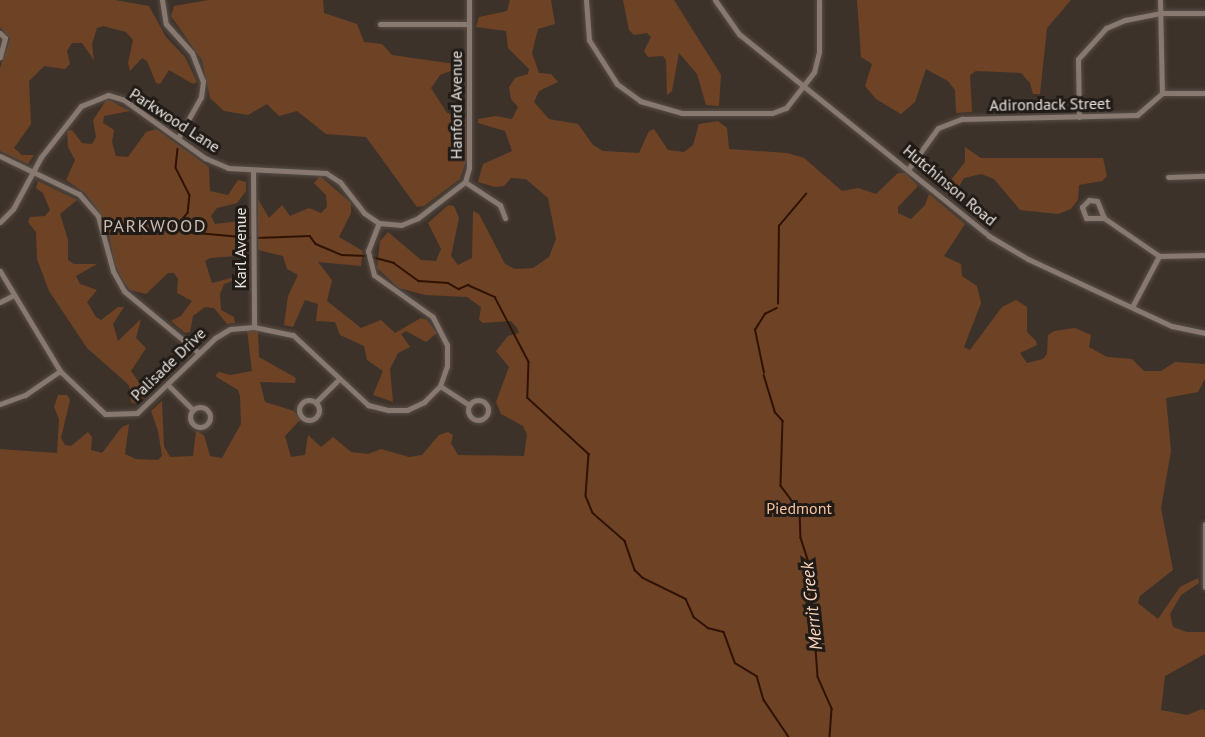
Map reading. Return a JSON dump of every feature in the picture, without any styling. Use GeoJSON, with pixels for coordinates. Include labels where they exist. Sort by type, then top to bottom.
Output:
{"type":"FeatureCollection","features":[{"type":"Feature","properties":{"kind":"street"},"geometry":{"type":"LineString","coordinates":[[162,0],[166,24],[192,53],[203,81],[201,97],[178,138]]}},
{"type":"Feature","properties":{"kind":"street","name":"Hanford Avenue"},"geometry":{"type":"LineString","coordinates":[[379,223],[401,225],[418,218],[465,182],[472,155],[470,0]]}},
{"type":"Feature","properties":{"kind":"street"},"geometry":{"type":"LineString","coordinates":[[586,0],[588,40],[598,60],[617,84],[640,101],[659,109],[682,113],[772,113],[786,108],[814,72],[819,52],[819,0]]}},
{"type":"Feature","properties":{"kind":"street","name":"Hutchinson Road"},"geometry":{"type":"LineString","coordinates":[[715,0],[739,34],[909,168],[989,236],[1028,259],[1172,326],[1205,333]]}},
{"type":"Feature","properties":{"kind":"street"},"geometry":{"type":"LineString","coordinates":[[1160,0],[1162,93],[1205,93]]}},
{"type":"Feature","properties":{"kind":"street"},"geometry":{"type":"LineString","coordinates":[[1079,117],[1078,59],[1089,42],[1125,20],[1160,14],[1205,13]]}},
{"type":"Feature","properties":{"kind":"street"},"geometry":{"type":"LineString","coordinates":[[380,24],[470,24]]}},
{"type":"Feature","properties":{"kind":"street"},"geometry":{"type":"LineString","coordinates":[[0,33],[5,38],[0,57]]}},
{"type":"Feature","properties":{"kind":"street","name":"Adirondack Street"},"geometry":{"type":"LineString","coordinates":[[909,168],[939,128],[949,123],[1137,115],[1162,93]]}},
{"type":"Feature","properties":{"kind":"street","name":"Parkwood Lane"},"geometry":{"type":"LineString","coordinates":[[0,222],[20,200],[32,172],[81,106],[93,98],[108,95],[124,100],[205,159],[228,168],[326,173],[340,182],[364,213],[379,223]]}},
{"type":"Feature","properties":{"kind":"street"},"geometry":{"type":"LineString","coordinates":[[0,156],[79,194],[89,205],[103,228],[113,271],[124,291],[199,353]]}},
{"type":"Feature","properties":{"kind":"street","name":"Karl Avenue"},"geometry":{"type":"LineString","coordinates":[[253,170],[254,327]]}},
{"type":"Feature","properties":{"kind":"street"},"geometry":{"type":"LineString","coordinates":[[1168,177],[1205,176]]}},
{"type":"Feature","properties":{"kind":"street"},"geometry":{"type":"LineString","coordinates":[[465,182],[500,205],[505,218]]}},
{"type":"Feature","properties":{"kind":"street"},"geometry":{"type":"LineString","coordinates":[[1104,218],[1086,218],[1082,207],[1089,200],[1097,201],[1104,218],[1159,256],[1205,255]]}},
{"type":"Feature","properties":{"kind":"street"},"geometry":{"type":"LineString","coordinates":[[379,223],[368,251],[371,268],[382,284],[425,310],[440,326],[448,355],[440,386],[469,405]]}},
{"type":"Feature","properties":{"kind":"street"},"geometry":{"type":"LineString","coordinates":[[1132,307],[1159,256]]}},
{"type":"Feature","properties":{"kind":"street","name":"Palisade Drive"},"geometry":{"type":"LineString","coordinates":[[0,271],[60,371],[89,403],[116,417],[137,413],[223,332],[254,327],[293,334],[368,405],[388,410],[416,406],[440,386]]}},
{"type":"Feature","properties":{"kind":"street"},"geometry":{"type":"LineString","coordinates":[[0,302],[14,295]]}},
{"type":"Feature","properties":{"kind":"street"},"geometry":{"type":"LineString","coordinates":[[0,404],[25,395],[60,371]]}},
{"type":"Feature","properties":{"kind":"street"},"geometry":{"type":"LineString","coordinates":[[316,402],[339,379]]}},
{"type":"Feature","properties":{"kind":"street"},"geometry":{"type":"LineString","coordinates":[[168,385],[193,410]]}},
{"type":"Feature","properties":{"kind":"street"},"geometry":{"type":"LineString","coordinates":[[1205,524],[1205,587]]}},
{"type":"Feature","properties":{"kind":"green space"},"geometry":{"type":"Polygon","coordinates":[[[0,0],[115,0],[149,6],[166,37],[185,57],[197,82],[193,84],[169,70],[160,84],[156,83],[147,61],[142,58],[130,71],[128,63],[133,40],[126,32],[103,26],[97,28],[92,44],[94,60],[82,43],[72,43],[67,51],[70,64],[65,69],[44,66],[29,81],[31,124],[14,148],[22,155],[34,155],[28,164],[0,151],[0,68],[10,39],[0,27],[0,0]]]}},
{"type":"Feature","properties":{"kind":"green space"},"geometry":{"type":"Polygon","coordinates":[[[209,0],[323,0],[324,13],[357,24],[364,42],[382,44],[392,55],[455,64],[456,69],[440,75],[431,88],[447,113],[466,117],[467,158],[460,179],[424,206],[417,207],[366,137],[326,134],[297,111],[279,116],[267,104],[248,115],[224,111],[210,98],[202,60],[171,16],[174,6],[209,0]]]}},
{"type":"Feature","properties":{"kind":"green space","name":"Piedmont"},"geometry":{"type":"Polygon","coordinates":[[[510,0],[551,0],[555,24],[538,29],[532,53],[539,73],[551,74],[558,82],[539,91],[534,102],[549,119],[578,124],[593,145],[603,151],[639,153],[649,131],[654,129],[668,150],[684,152],[693,145],[699,124],[718,121],[727,128],[729,149],[787,153],[804,158],[842,191],[858,188],[876,194],[898,173],[906,173],[918,186],[898,207],[898,213],[911,219],[925,205],[929,194],[965,224],[944,256],[961,264],[962,276],[977,286],[981,303],[964,347],[970,350],[1002,307],[1016,300],[1027,307],[1027,332],[1037,345],[1020,353],[1027,363],[1043,359],[1047,354],[1048,335],[1054,331],[1075,328],[1091,335],[1089,347],[1107,357],[1132,359],[1144,371],[1161,371],[1175,362],[1205,364],[1205,379],[1198,392],[1166,398],[1171,451],[1161,508],[1173,570],[1140,596],[1138,603],[1158,619],[1180,587],[1198,578],[1199,583],[1181,595],[1170,614],[1173,627],[1187,632],[1205,632],[1205,654],[1165,676],[1161,710],[1187,715],[1202,709],[1205,711],[1205,737],[0,737],[0,449],[57,453],[59,419],[54,407],[58,395],[67,395],[70,400],[61,438],[65,445],[71,446],[88,432],[92,437],[91,450],[102,453],[122,427],[129,424],[125,454],[136,459],[158,460],[162,456],[158,431],[151,411],[162,401],[164,446],[170,457],[193,456],[196,431],[204,435],[210,456],[222,458],[241,424],[240,396],[238,390],[215,376],[219,372],[230,375],[252,371],[247,330],[258,331],[259,357],[296,378],[295,383],[260,382],[265,402],[294,411],[300,420],[285,436],[291,457],[305,455],[308,435],[321,447],[333,437],[351,452],[368,454],[381,449],[409,457],[422,455],[439,435],[448,432],[453,435],[451,443],[458,455],[524,456],[527,434],[523,426],[501,414],[496,402],[509,367],[496,351],[508,336],[519,333],[517,328],[511,321],[483,323],[479,320],[481,307],[467,297],[425,295],[399,288],[377,268],[380,241],[388,232],[421,260],[436,261],[441,249],[428,223],[448,205],[454,206],[459,218],[451,256],[458,265],[472,258],[473,211],[479,214],[505,264],[515,269],[533,268],[549,257],[556,239],[548,198],[526,179],[511,178],[504,186],[495,187],[478,182],[483,164],[512,151],[505,131],[478,123],[478,119],[495,116],[512,119],[518,107],[511,99],[509,87],[515,78],[528,74],[529,69],[508,48],[506,31],[476,27],[479,17],[507,11],[510,0]]]}},
{"type":"Feature","properties":{"kind":"green space"},"geometry":{"type":"Polygon","coordinates":[[[623,0],[674,0],[721,75],[719,106],[706,105],[697,74],[679,53],[672,91],[667,95],[666,60],[663,56],[648,57],[644,51],[651,37],[647,33],[634,35],[629,30],[623,0]]]}},
{"type":"Feature","properties":{"kind":"green space"},"geometry":{"type":"Polygon","coordinates":[[[857,0],[1071,0],[1047,28],[1040,94],[1033,94],[1030,83],[1021,73],[976,71],[970,75],[972,112],[956,113],[955,90],[948,81],[926,69],[915,102],[901,114],[876,99],[865,86],[872,64],[861,57],[857,0]]]}},
{"type":"Feature","properties":{"kind":"green space"},"geometry":{"type":"Polygon","coordinates":[[[107,99],[130,111],[104,116],[103,123],[114,130],[112,142],[116,156],[128,157],[146,132],[156,129],[209,167],[210,191],[228,195],[238,180],[246,182],[246,191],[237,203],[217,208],[211,216],[215,224],[248,220],[248,255],[210,258],[205,261],[212,283],[235,277],[250,280],[248,284],[235,280],[224,284],[220,294],[221,310],[234,317],[235,323],[227,324],[214,308],[205,307],[193,316],[190,332],[185,333],[171,321],[181,316],[192,301],[177,293],[178,279],[174,273],[168,273],[146,294],[130,290],[123,281],[114,262],[107,222],[85,193],[66,180],[75,160],[68,147],[67,131],[72,130],[82,143],[92,144],[96,137],[93,120],[107,99]]]}},
{"type":"Feature","properties":{"kind":"green space"},"geometry":{"type":"Polygon","coordinates":[[[965,147],[981,158],[1103,158],[1107,176],[1102,181],[1079,185],[1078,200],[1071,209],[1058,214],[1020,210],[994,179],[981,174],[964,178],[952,198],[943,190],[965,162],[965,147]]]}},
{"type":"Feature","properties":{"kind":"green space"},"geometry":{"type":"Polygon","coordinates":[[[320,176],[351,203],[351,213],[339,237],[363,251],[361,266],[318,262],[332,280],[327,301],[361,328],[381,320],[395,333],[421,318],[427,320],[437,333],[426,342],[406,331],[401,334],[410,347],[398,353],[390,369],[393,402],[373,395],[383,371],[367,360],[364,346],[340,335],[335,322],[316,321],[318,304],[305,300],[293,327],[284,325],[288,296],[298,275],[287,269],[283,256],[258,250],[258,199],[269,218],[282,205],[290,216],[309,208],[321,213],[327,207],[326,195],[314,183],[320,176]]]}},
{"type":"Feature","properties":{"kind":"green space"},"geometry":{"type":"Polygon","coordinates":[[[38,181],[77,200],[60,214],[68,240],[68,260],[74,264],[97,264],[76,276],[80,284],[97,290],[87,302],[96,317],[101,320],[118,307],[124,307],[113,324],[118,341],[141,319],[136,338],[146,348],[131,371],[148,395],[136,404],[131,402],[129,385],[87,348],[49,291],[37,259],[36,232],[28,222],[30,217],[45,216],[50,210],[43,193],[36,188],[38,181]]]}},
{"type":"Feature","properties":{"kind":"waterway"},"geometry":{"type":"LineString","coordinates":[[178,149],[176,168],[190,195],[188,213],[181,222],[186,232],[252,238]]}},
{"type":"Feature","properties":{"kind":"waterway","name":"Merrit Creek"},"geometry":{"type":"LineString","coordinates":[[778,304],[779,226],[806,194]]}},
{"type":"Feature","properties":{"kind":"waterway"},"geometry":{"type":"LineString","coordinates":[[257,238],[310,236],[316,244],[342,255],[367,256]]}},
{"type":"Feature","properties":{"kind":"waterway"},"geometry":{"type":"LineString","coordinates":[[372,257],[394,263],[419,281],[448,283],[459,289],[468,285],[495,297],[529,362],[528,398],[589,454],[586,496],[593,513],[625,541],[635,570],[643,578],[686,599],[694,617],[708,628],[724,632],[735,663],[757,676],[764,700],[789,737]]}},
{"type":"Feature","properties":{"kind":"waterway","name":"Merrit Creek"},"geometry":{"type":"LineString","coordinates":[[764,373],[755,330],[765,314],[777,308]]}},
{"type":"Feature","properties":{"kind":"waterway","name":"Merrit Creek"},"geometry":{"type":"LineString","coordinates":[[764,375],[775,412],[783,421],[781,486],[800,511],[801,538],[810,565],[818,677],[832,709],[830,737]]}},
{"type":"Feature","properties":{"kind":"district","name":"PARKWOOD"},"geometry":{"type":"Point","coordinates":[155,226]}}]}
